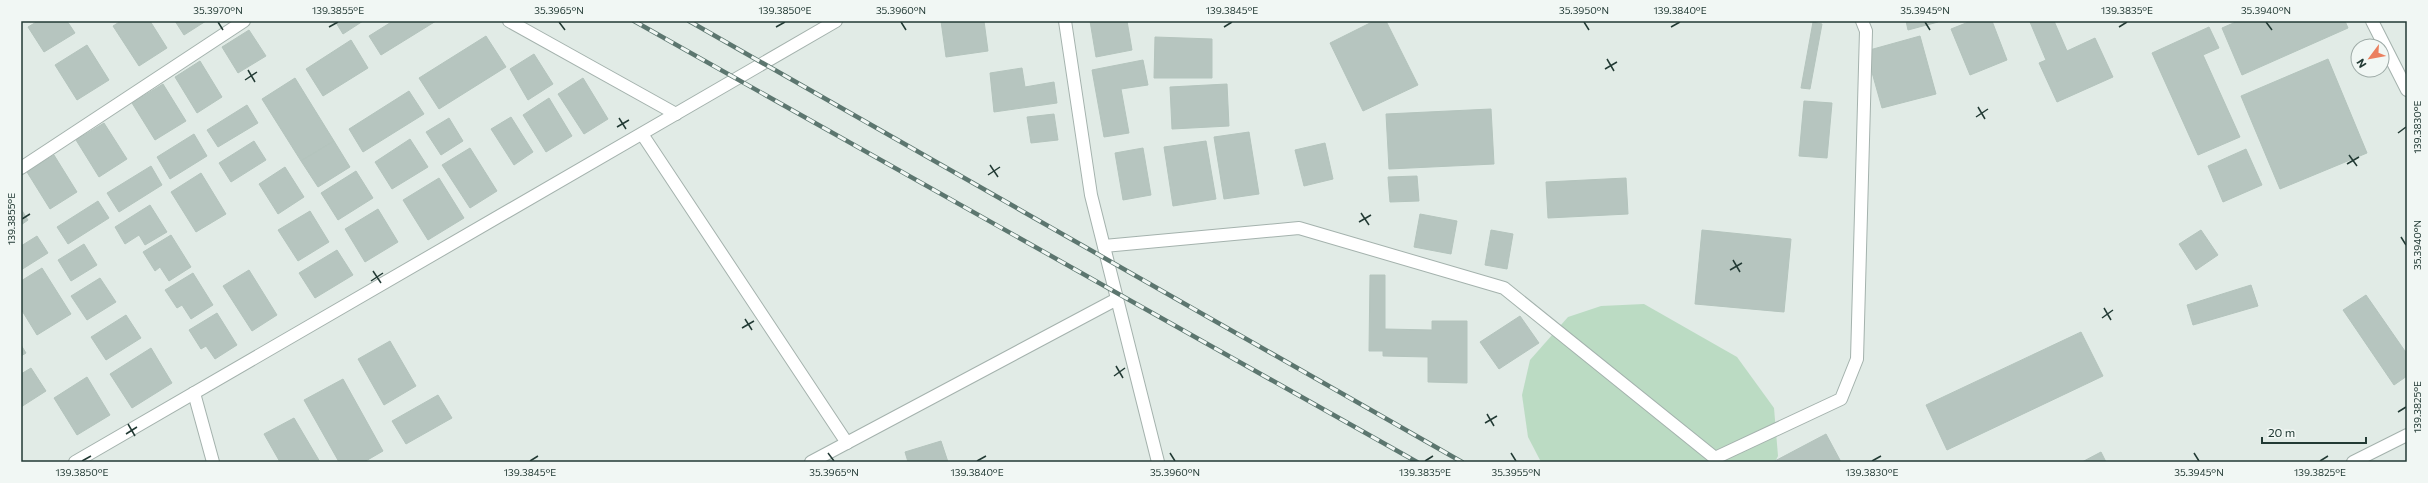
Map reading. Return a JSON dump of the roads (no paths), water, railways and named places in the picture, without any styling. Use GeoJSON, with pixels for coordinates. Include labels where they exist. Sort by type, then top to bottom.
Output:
{"type":"FeatureCollection","features":[{"type":"Feature","properties":{"kind":"street"},"geometry":{"type":"LineString","coordinates":[[21,168],[244,21]]}},
{"type":"Feature","properties":{"kind":"street"},"geometry":{"type":"LineString","coordinates":[[509,21],[676,114]]}},
{"type":"Feature","properties":{"kind":"street"},"geometry":{"type":"LineString","coordinates":[[75,462],[836,21]]}},
{"type":"Feature","properties":{"kind":"street"},"geometry":{"type":"LineString","coordinates":[[1065,21],[1091,195],[1158,462]]}},
{"type":"Feature","properties":{"kind":"street"},"geometry":{"type":"LineString","coordinates":[[1104,246],[1299,228],[1504,288],[1716,460],[1841,399],[1857,359],[1866,31],[1862,21]]}},
{"type":"Feature","properties":{"kind":"street"},"geometry":{"type":"LineString","coordinates":[[2372,21],[2407,90]]}},
{"type":"Feature","properties":{"kind":"street"},"geometry":{"type":"LineString","coordinates":[[642,134],[847,443]]}},
{"type":"Feature","properties":{"kind":"street"},"geometry":{"type":"LineString","coordinates":[[811,462],[1117,299]]}},
{"type":"Feature","properties":{"kind":"street"},"geometry":{"type":"LineString","coordinates":[[194,393],[213,462]]}},
{"type":"Feature","properties":{"kind":"street"},"geometry":{"type":"LineString","coordinates":[[2353,462],[2407,435]]}},
{"type":"Feature","properties":{"kind":"railway"},"geometry":{"type":"LineString","coordinates":[[634,21],[1417,462]]}},
{"type":"Feature","properties":{"kind":"railway"},"geometry":{"type":"LineString","coordinates":[[689,21],[1462,462]]}}]}
